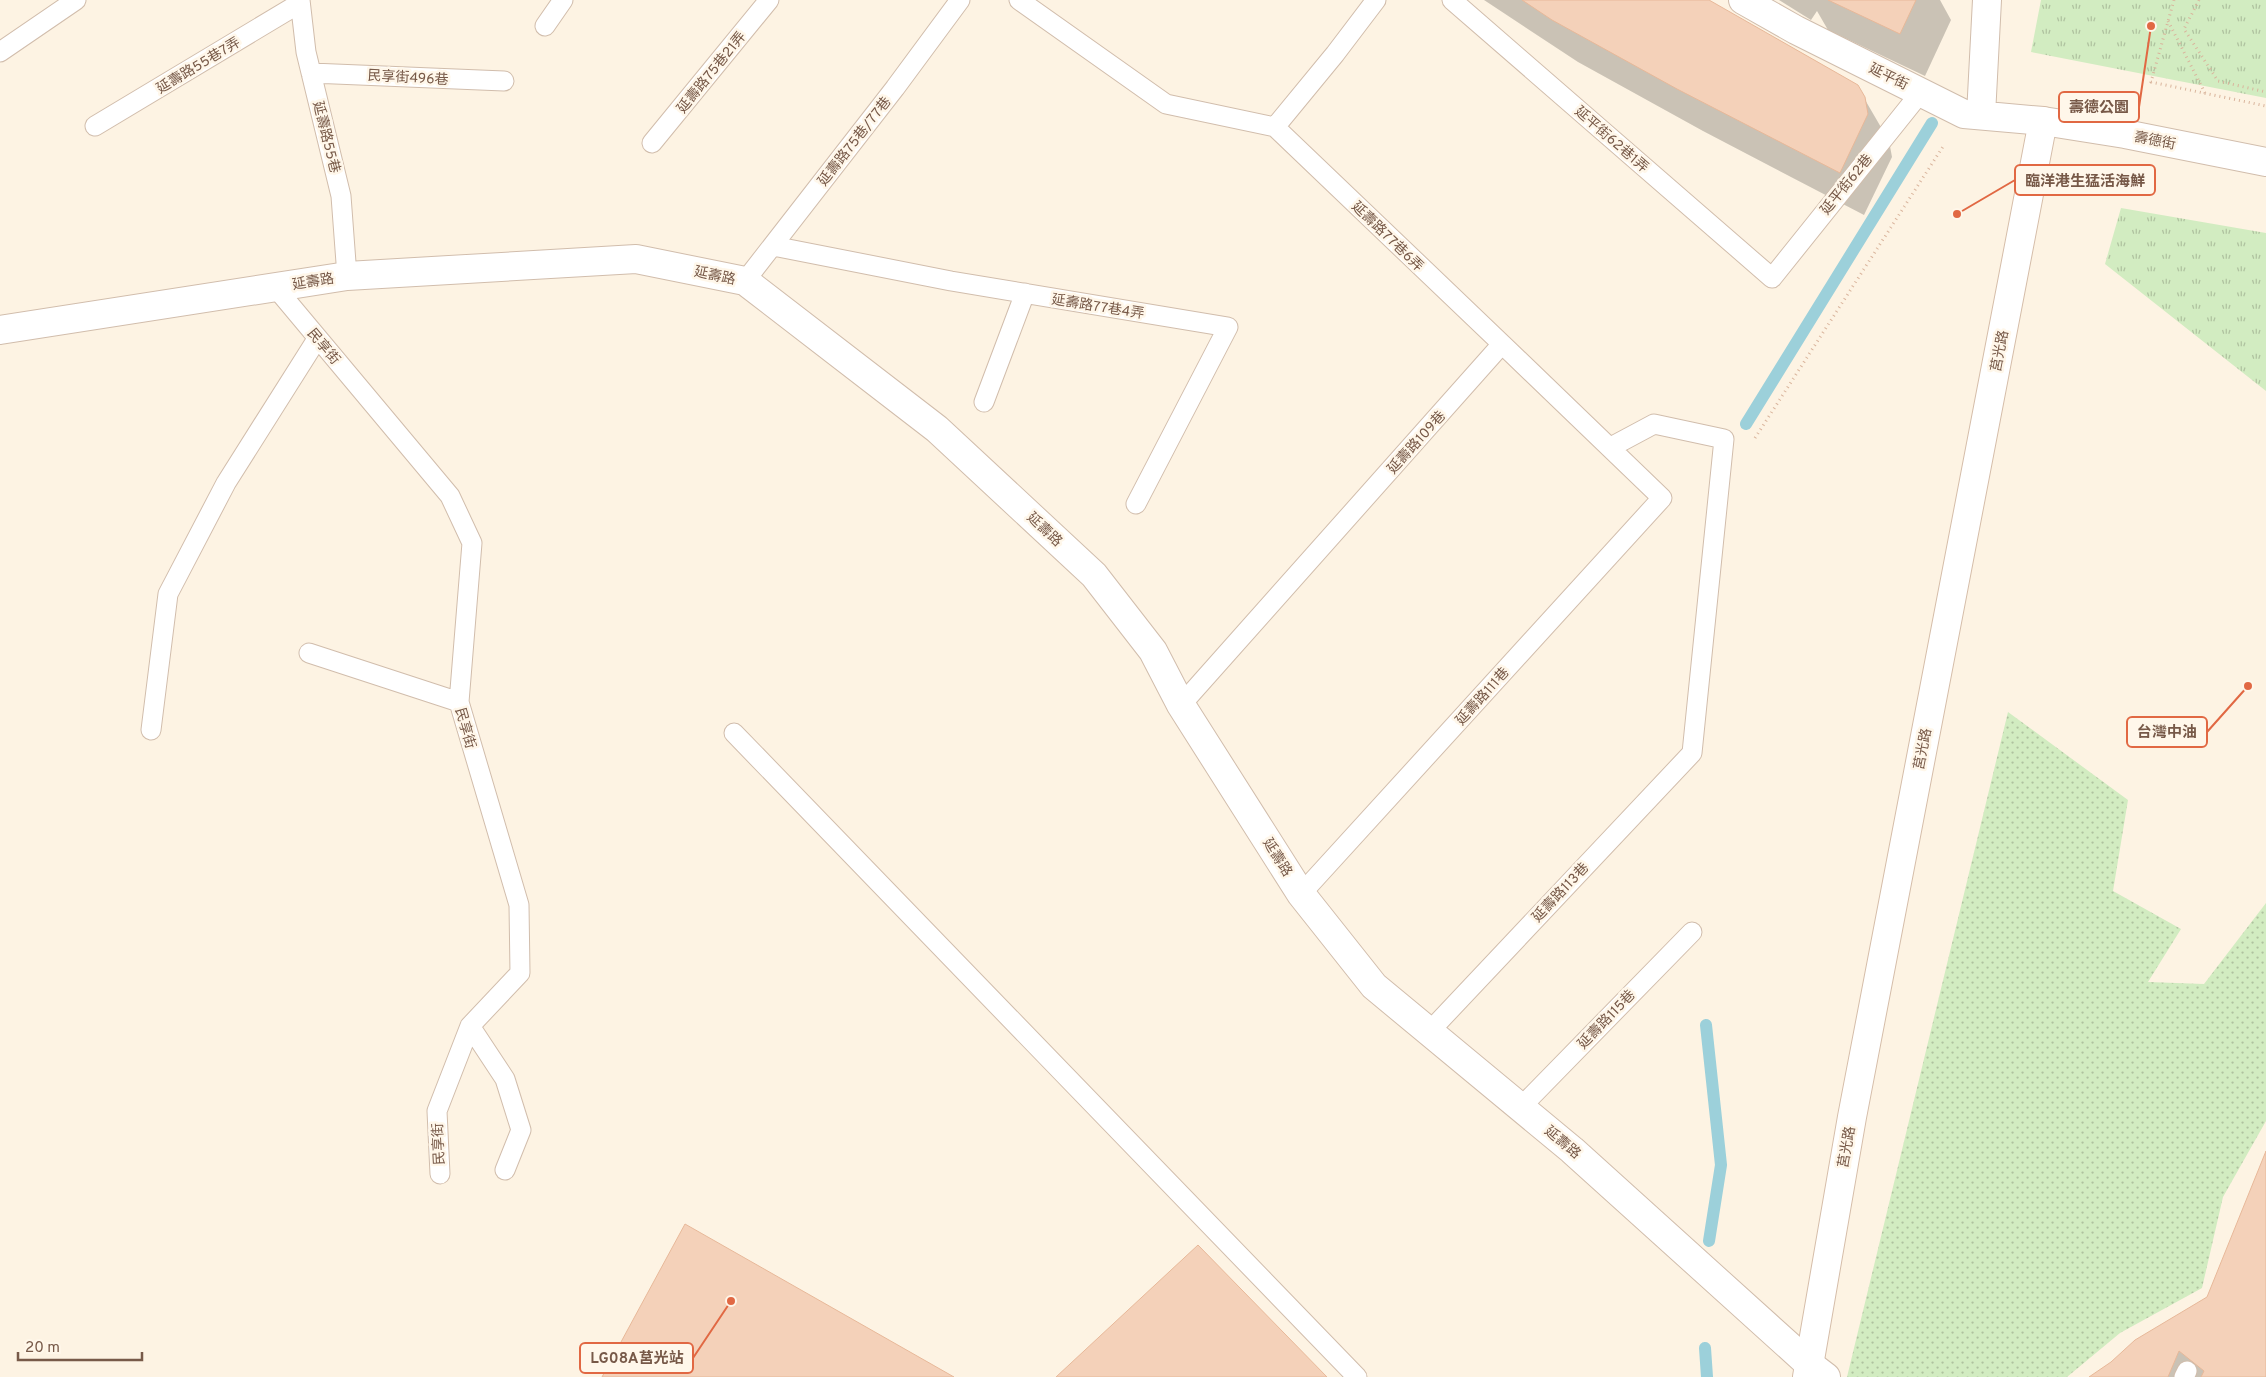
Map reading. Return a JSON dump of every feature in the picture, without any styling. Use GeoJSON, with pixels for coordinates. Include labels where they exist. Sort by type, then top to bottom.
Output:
{"type":"FeatureCollection","features":[{"type":"Feature","properties":{"kind":"street","name":"延平街"},"geometry":{"type":"LineString","coordinates":[[1743,0],[1796,30],[1972,115],[2043,121]]}},
{"type":"Feature","properties":{"kind":"street"},"geometry":{"type":"LineString","coordinates":[[1972,115],[1987,0]]}},
{"type":"Feature","properties":{"kind":"street","name":"壽德街"},"geometry":{"type":"LineString","coordinates":[[2043,121],[2125,134],[2266,162]]}},
{"type":"Feature","properties":{"kind":"street","name":"莒光路"},"geometry":{"type":"LineString","coordinates":[[1814,1373],[1852,1116],[2043,121]]}},
{"type":"Feature","properties":{"kind":"street","name":"延壽路"},"geometry":{"type":"LineString","coordinates":[[0,330],[276,288],[316,279],[347,276],[636,259],[745,281],[937,429],[1094,575],[1152,650],[1181,704],[1301,894],[1374,986],[1572,1150],[1814,1373]]}},
{"type":"Feature","properties":{"kind":"lane"},"geometry":{"type":"LineString","coordinates":[[0,52],[76,0]]}},
{"type":"Feature","properties":{"kind":"lane"},"geometry":{"type":"LineString","coordinates":[[545,26],[563,0]]}},
{"type":"Feature","properties":{"kind":"lane","name":"延壽路75巷21弄"},"geometry":{"type":"LineString","coordinates":[[652,143],[769,0]]}},
{"type":"Feature","properties":{"kind":"lane","name":"延壽路75巷/77巷"},"geometry":{"type":"LineString","coordinates":[[745,281],[960,0]]}},
{"type":"Feature","properties":{"kind":"lane"},"geometry":{"type":"LineString","coordinates":[[1019,0],[1166,104],[1275,127],[1335,54],[1376,0]]}},
{"type":"Feature","properties":{"kind":"lane","name":"延平街62巷1弄"},"geometry":{"type":"LineString","coordinates":[[1452,0],[1772,278]]}},
{"type":"Feature","properties":{"kind":"lane","name":"延壽路55巷"},"geometry":{"type":"LineString","coordinates":[[300,1],[306,52],[341,196],[347,276]]}},
{"type":"Feature","properties":{"kind":"lane","name":"延壽路55巷7弄"},"geometry":{"type":"LineString","coordinates":[[95,126],[300,1]]}},
{"type":"Feature","properties":{"kind":"lane","name":"民享街496巷"},"geometry":{"type":"LineString","coordinates":[[311,73],[504,81]]}},
{"type":"Feature","properties":{"kind":"lane","name":"延平街62巷"},"geometry":{"type":"LineString","coordinates":[[1772,278],[1921,92]]}},
{"type":"Feature","properties":{"kind":"lane","name":"延壽路77巷6弄"},"geometry":{"type":"LineString","coordinates":[[1275,127],[1502,344]]}},
{"type":"Feature","properties":{"kind":"lane","name":"延壽路77巷4弄"},"geometry":{"type":"LineString","coordinates":[[773,246],[951,281],[1228,327],[1136,504]]}},
{"type":"Feature","properties":{"kind":"lane","name":"民享街"},"geometry":{"type":"LineString","coordinates":[[276,288],[450,496],[472,543],[459,702],[520,905],[520,973],[470,1026],[437,1111],[440,1174]]}},
{"type":"Feature","properties":{"kind":"lane"},"geometry":{"type":"LineString","coordinates":[[984,402],[1025,293]]}},
{"type":"Feature","properties":{"kind":"lane"},"geometry":{"type":"LineString","coordinates":[[151,730],[168,594],[226,482],[317,339]]}},
{"type":"Feature","properties":{"kind":"lane"},"geometry":{"type":"LineString","coordinates":[[1502,344],[1611,447],[1654,424],[1724,439]]}},
{"type":"Feature","properties":{"kind":"lane","name":"延壽路109巷"},"geometry":{"type":"LineString","coordinates":[[1181,704],[1502,344]]}},
{"type":"Feature","properties":{"kind":"lane","name":"延壽路113巷"},"geometry":{"type":"LineString","coordinates":[[1429,1032],[1692,753],[1724,439]]}},
{"type":"Feature","properties":{"kind":"lane","name":"延壽路111巷"},"geometry":{"type":"LineString","coordinates":[[1301,894],[1662,498],[1611,447]]}},
{"type":"Feature","properties":{"kind":"lane"},"geometry":{"type":"LineString","coordinates":[[309,653],[459,702]]}},
{"type":"Feature","properties":{"kind":"lane"},"geometry":{"type":"LineString","coordinates":[[734,733],[1357,1377]]}},
{"type":"Feature","properties":{"kind":"lane","name":"延壽路115巷"},"geometry":{"type":"LineString","coordinates":[[1521,1107],[1692,932]]}},
{"type":"Feature","properties":{"kind":"lane"},"geometry":{"type":"LineString","coordinates":[[470,1026],[505,1079],[521,1130],[505,1170]]}},
{"type":"Feature","properties":{"kind":"path"},"geometry":{"type":"LineString","coordinates":[[2174,0],[2151,82],[2266,106]]}},
{"type":"Feature","properties":{"kind":"path"},"geometry":{"type":"LineString","coordinates":[[2199,0],[2184,29],[2218,81],[2266,92]]}},
{"type":"Feature","properties":{"kind":"path"},"geometry":{"type":"LineString","coordinates":[[2168,20],[2205,94]]}},
{"type":"Feature","properties":{"kind":"path"},"geometry":{"type":"LineString","coordinates":[[1724,439],[1754,441],[1972,115]]}},
{"type":"Feature","properties":{"kind":"green space"},"geometry":{"type":"Polygon","coordinates":[[[2041,0],[2266,0],[2266,98],[2031,52],[2041,0]]]}},
{"type":"Feature","properties":{"kind":"green space"},"geometry":{"type":"Polygon","coordinates":[[[2121,208],[2266,233],[2266,391],[2105,264],[2121,208]]]}},
{"type":"Feature","properties":{"kind":"green space"},"geometry":{"type":"Polygon","coordinates":[[[2008,712],[2128,800],[2113,891],[2181,929],[2148,982],[2204,984],[2266,903],[2266,1121],[2223,1197],[2202,1288],[2120,1333],[2067,1377],[1847,1377],[2008,712]]]}},
{"type":"Feature","properties":{"kind":"building"},"geometry":{"type":"Polygon","coordinates":[[[1522,0],[1709,0],[1858,85],[1865,97],[1868,114],[1840,173],[1677,89],[1552,20],[1522,0]]]}},
{"type":"Feature","properties":{"kind":"building"},"geometry":{"type":"Polygon","coordinates":[[[1828,0],[1916,0],[1900,34],[1828,0]]]}},
{"type":"Feature","properties":{"kind":"building"},"geometry":{"type":"Polygon","coordinates":[[[2266,1151],[2266,1377],[2201,1377],[2204,1371],[2179,1351],[2168,1377],[2089,1377],[2111,1362],[2135,1340],[2207,1297],[2266,1151]]]}},
{"type":"Feature","properties":{"kind":"building"},"geometry":{"type":"Polygon","coordinates":[[[685,1224],[954,1377],[602,1377],[685,1224]]]}},
{"type":"Feature","properties":{"kind":"building"},"geometry":{"type":"Polygon","coordinates":[[[1198,1245],[1327,1377],[1056,1377],[1198,1245]]]}},
{"type":"Feature","properties":{"kind":"waterway"},"geometry":{"type":"LineString","coordinates":[[1746,424],[1932,123]]}},
{"type":"Feature","properties":{"kind":"waterway"},"geometry":{"type":"LineString","coordinates":[[1706,1025],[1721,1165],[1709,1241]]}},
{"type":"Feature","properties":{"kind":"waterway"},"geometry":{"type":"LineString","coordinates":[[1705,1348],[1707,1377]]}},
{"type":"Feature","properties":{"kind":"place","name":"壽德公園"},"geometry":{"type":"Point","coordinates":[2151,26]}},
{"type":"Feature","properties":{"kind":"place","name":"臨洋港生猛活海鮮"},"geometry":{"type":"Point","coordinates":[1957,214]}},
{"type":"Feature","properties":{"kind":"place","name":"台灣中油"},"geometry":{"type":"Point","coordinates":[2248,686]}},
{"type":"Feature","properties":{"kind":"place","name":"LG08A莒光站"},"geometry":{"type":"Point","coordinates":[731,1301]}}]}
